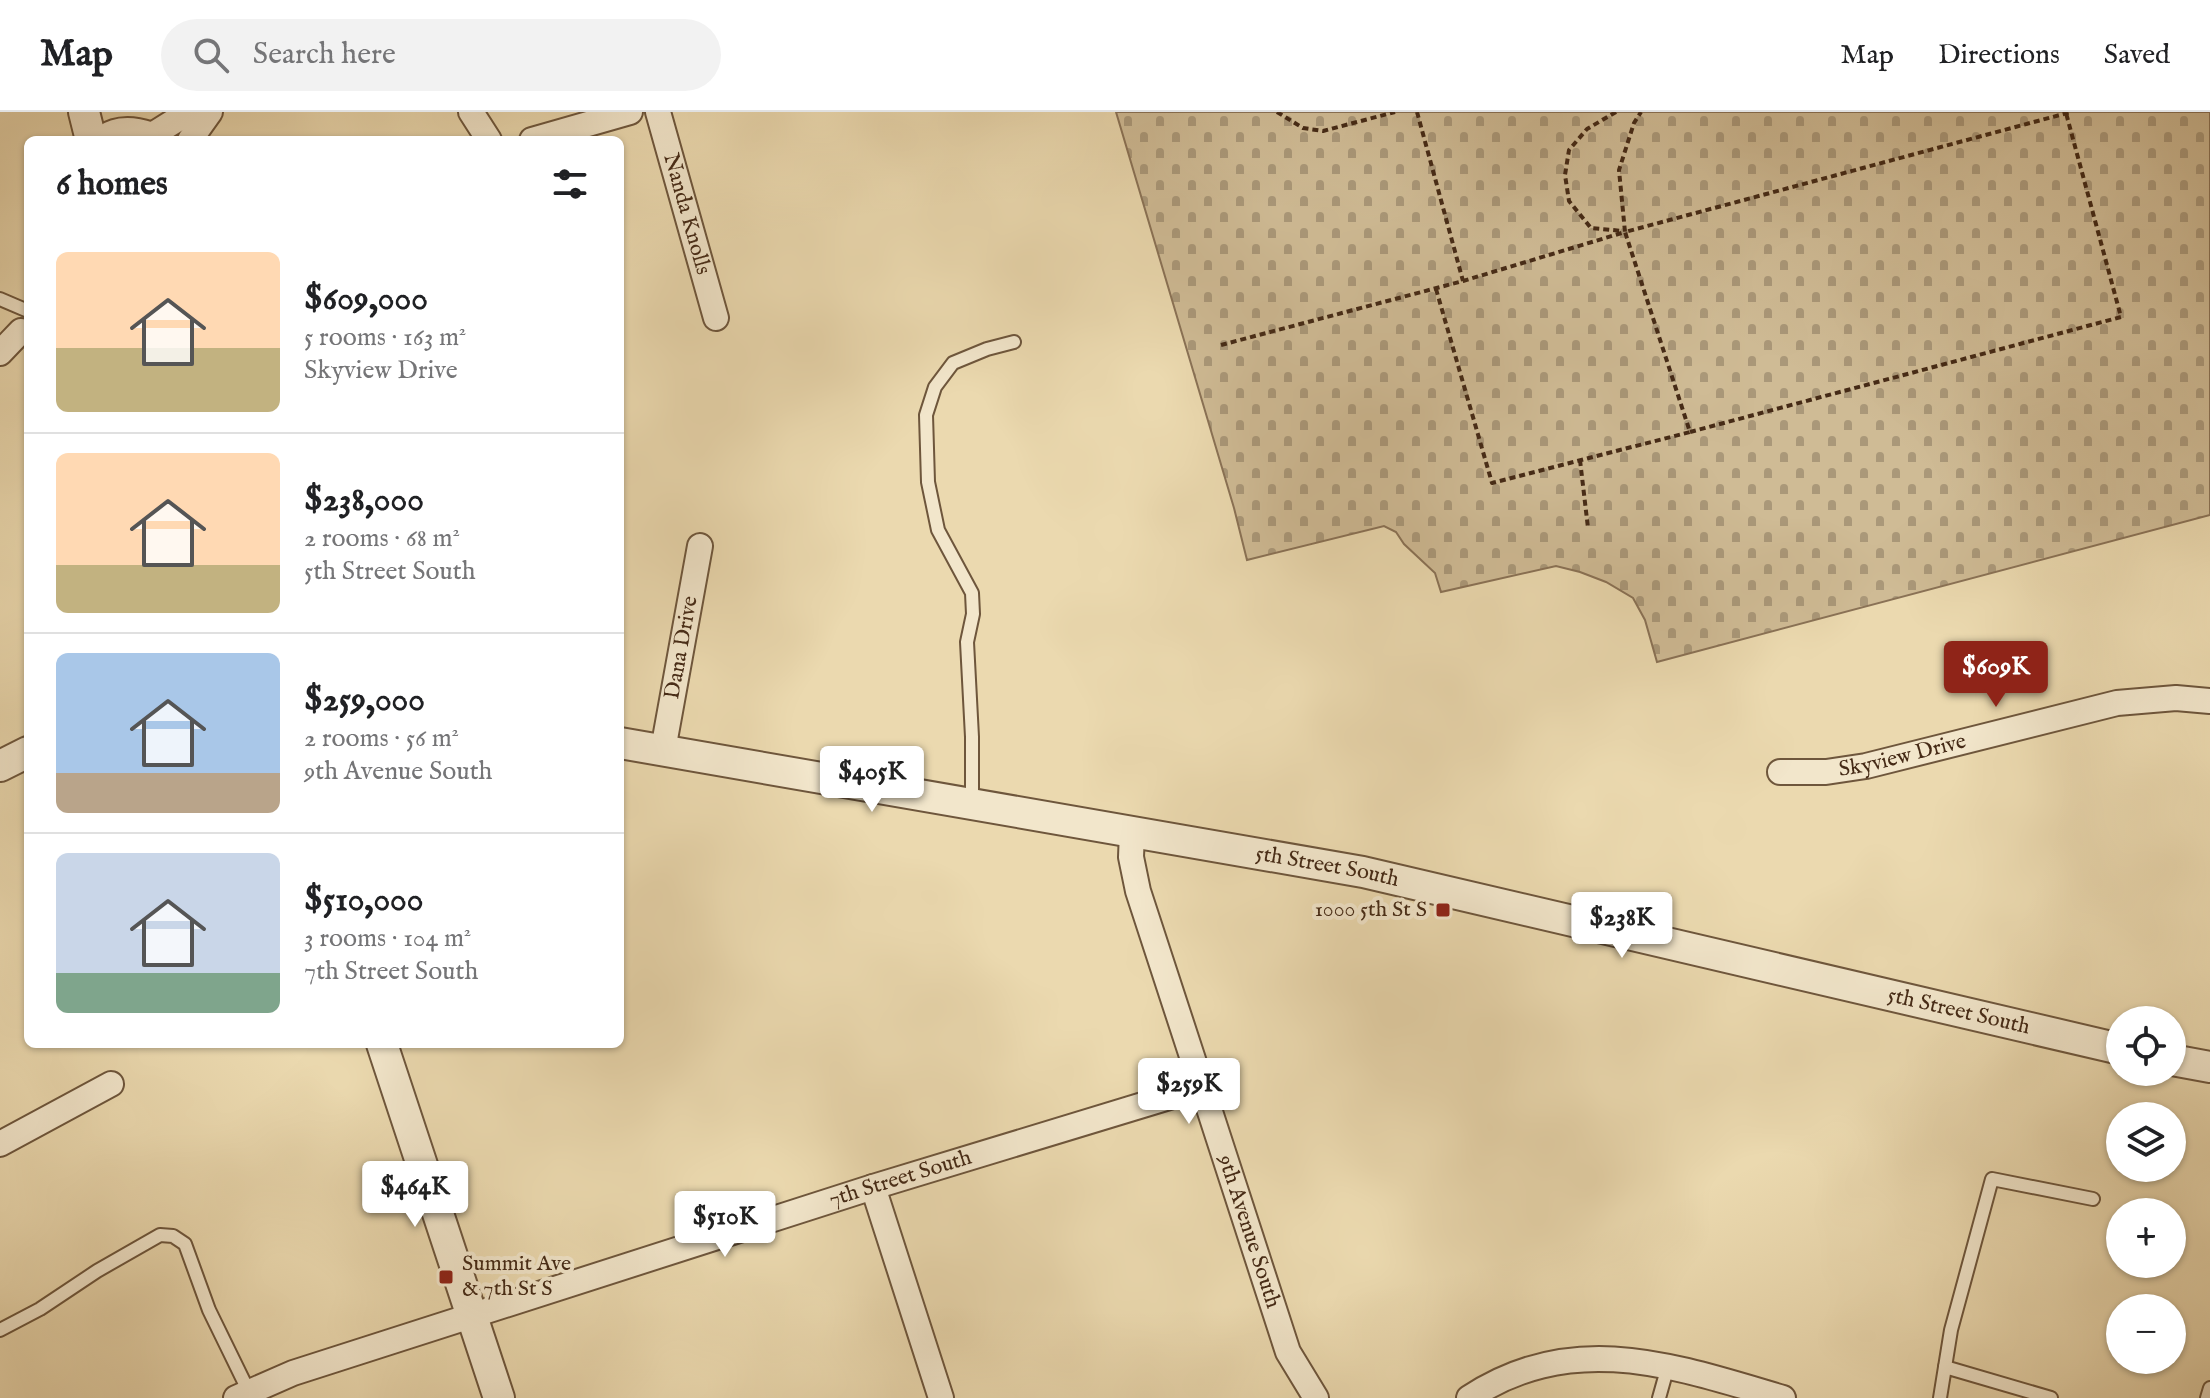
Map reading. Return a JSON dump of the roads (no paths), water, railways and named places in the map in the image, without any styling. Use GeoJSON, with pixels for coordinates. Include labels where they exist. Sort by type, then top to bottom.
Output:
{"type":"FeatureCollection","features":[{"type":"Feature","properties":{"kind":"street"},"geometry":{"type":"LineString","coordinates":[[84,112],[90,136]]}},
{"type":"Feature","properties":{"kind":"street"},"geometry":{"type":"LineString","coordinates":[[111,136],[138,131],[189,112]]}},
{"type":"Feature","properties":{"kind":"street"},"geometry":{"type":"LineString","coordinates":[[193,136],[210,112]]}},
{"type":"Feature","properties":{"kind":"street"},"geometry":{"type":"LineString","coordinates":[[471,112],[486,136]]}},
{"type":"Feature","properties":{"kind":"street"},"geometry":{"type":"LineString","coordinates":[[546,136],[630,112]]}},
{"type":"Feature","properties":{"kind":"street","name":"Nanda Knolls"},"geometry":{"type":"LineString","coordinates":[[658,112],[716,318]]}},
{"type":"Feature","properties":{"kind":"street"},"geometry":{"type":"LineString","coordinates":[[0,353],[24,325]]}},
{"type":"Feature","properties":{"kind":"street","name":"Dana Drive"},"geometry":{"type":"LineString","coordinates":[[663,750],[700,546]]}},
{"type":"Feature","properties":{"kind":"street","name":"Skyview Drive"},"geometry":{"type":"LineString","coordinates":[[1780,772],[1826,772],[1866,766],[2117,703],[2176,698],[2210,701]]}},
{"type":"Feature","properties":{"kind":"street","name":"5th Street South"},"geometry":{"type":"LineString","coordinates":[[624,744],[1363,872],[2106,1046]]}},
{"type":"Feature","properties":{"kind":"street"},"geometry":{"type":"LineString","coordinates":[[0,766],[24,754]]}},
{"type":"Feature","properties":{"kind":"street","name":"9th Avenue South"},"geometry":{"type":"LineString","coordinates":[[1132,832],[1131,857],[1138,891],[1288,1352],[1316,1398]]}},
{"type":"Feature","properties":{"kind":"street"},"geometry":{"type":"LineString","coordinates":[[383,1048],[499,1398]]}},
{"type":"Feature","properties":{"kind":"street"},"geometry":{"type":"LineString","coordinates":[[2186,1063],[2210,1067]]}},
{"type":"Feature","properties":{"kind":"street"},"geometry":{"type":"LineString","coordinates":[[0,1144],[111,1084]]}},
{"type":"Feature","properties":{"kind":"street","name":"7th Street South"},"geometry":{"type":"LineString","coordinates":[[242,1395],[293,1373],[472,1315],[873,1187],[1202,1087]]}},
{"type":"Feature","properties":{"kind":"street"},"geometry":{"type":"LineString","coordinates":[[873,1187],[941,1398]]}},
{"type":"Feature","properties":{"kind":"street"},"geometry":{"type":"LineString","coordinates":[[1469,1398],[1488,1385],[1531,1369],[1575,1359],[1608,1358],[1668,1366],[1783,1398]]}},
{"type":"Feature","properties":{"kind":"lane"},"geometry":{"type":"LineString","coordinates":[[0,299],[24,321]]}},
{"type":"Feature","properties":{"kind":"lane"},"geometry":{"type":"LineString","coordinates":[[972,804],[967,642],[973,614],[972,593],[938,530],[928,482],[926,415],[935,387],[953,363],[1014,342]]}},
{"type":"Feature","properties":{"kind":"lane"},"geometry":{"type":"LineString","coordinates":[[1940,1398],[1951,1330],[1992,1179],[2093,1199]]}},
{"type":"Feature","properties":{"kind":"lane"},"geometry":{"type":"LineString","coordinates":[[0,1330],[160,1235],[173,1236],[185,1244],[242,1395]]}},
{"type":"Feature","properties":{"kind":"lane"},"geometry":{"type":"LineString","coordinates":[[1659,1398],[1668,1366]]}},
{"type":"Feature","properties":{"kind":"lane"},"geometry":{"type":"LineString","coordinates":[[1945,1367],[2051,1398]]}},
{"type":"Feature","properties":{"kind":"lane"},"geometry":{"type":"LineString","coordinates":[[2207,1398],[2210,1388]]}},
{"type":"Feature","properties":{"kind":"place","name":"1000 5th St S"},"geometry":{"type":"Point","coordinates":[1443,910]}},
{"type":"Feature","properties":{"kind":"place","name":"Summit Ave & 7th St S"},"geometry":{"type":"Point","coordinates":[446,1277]}}]}
